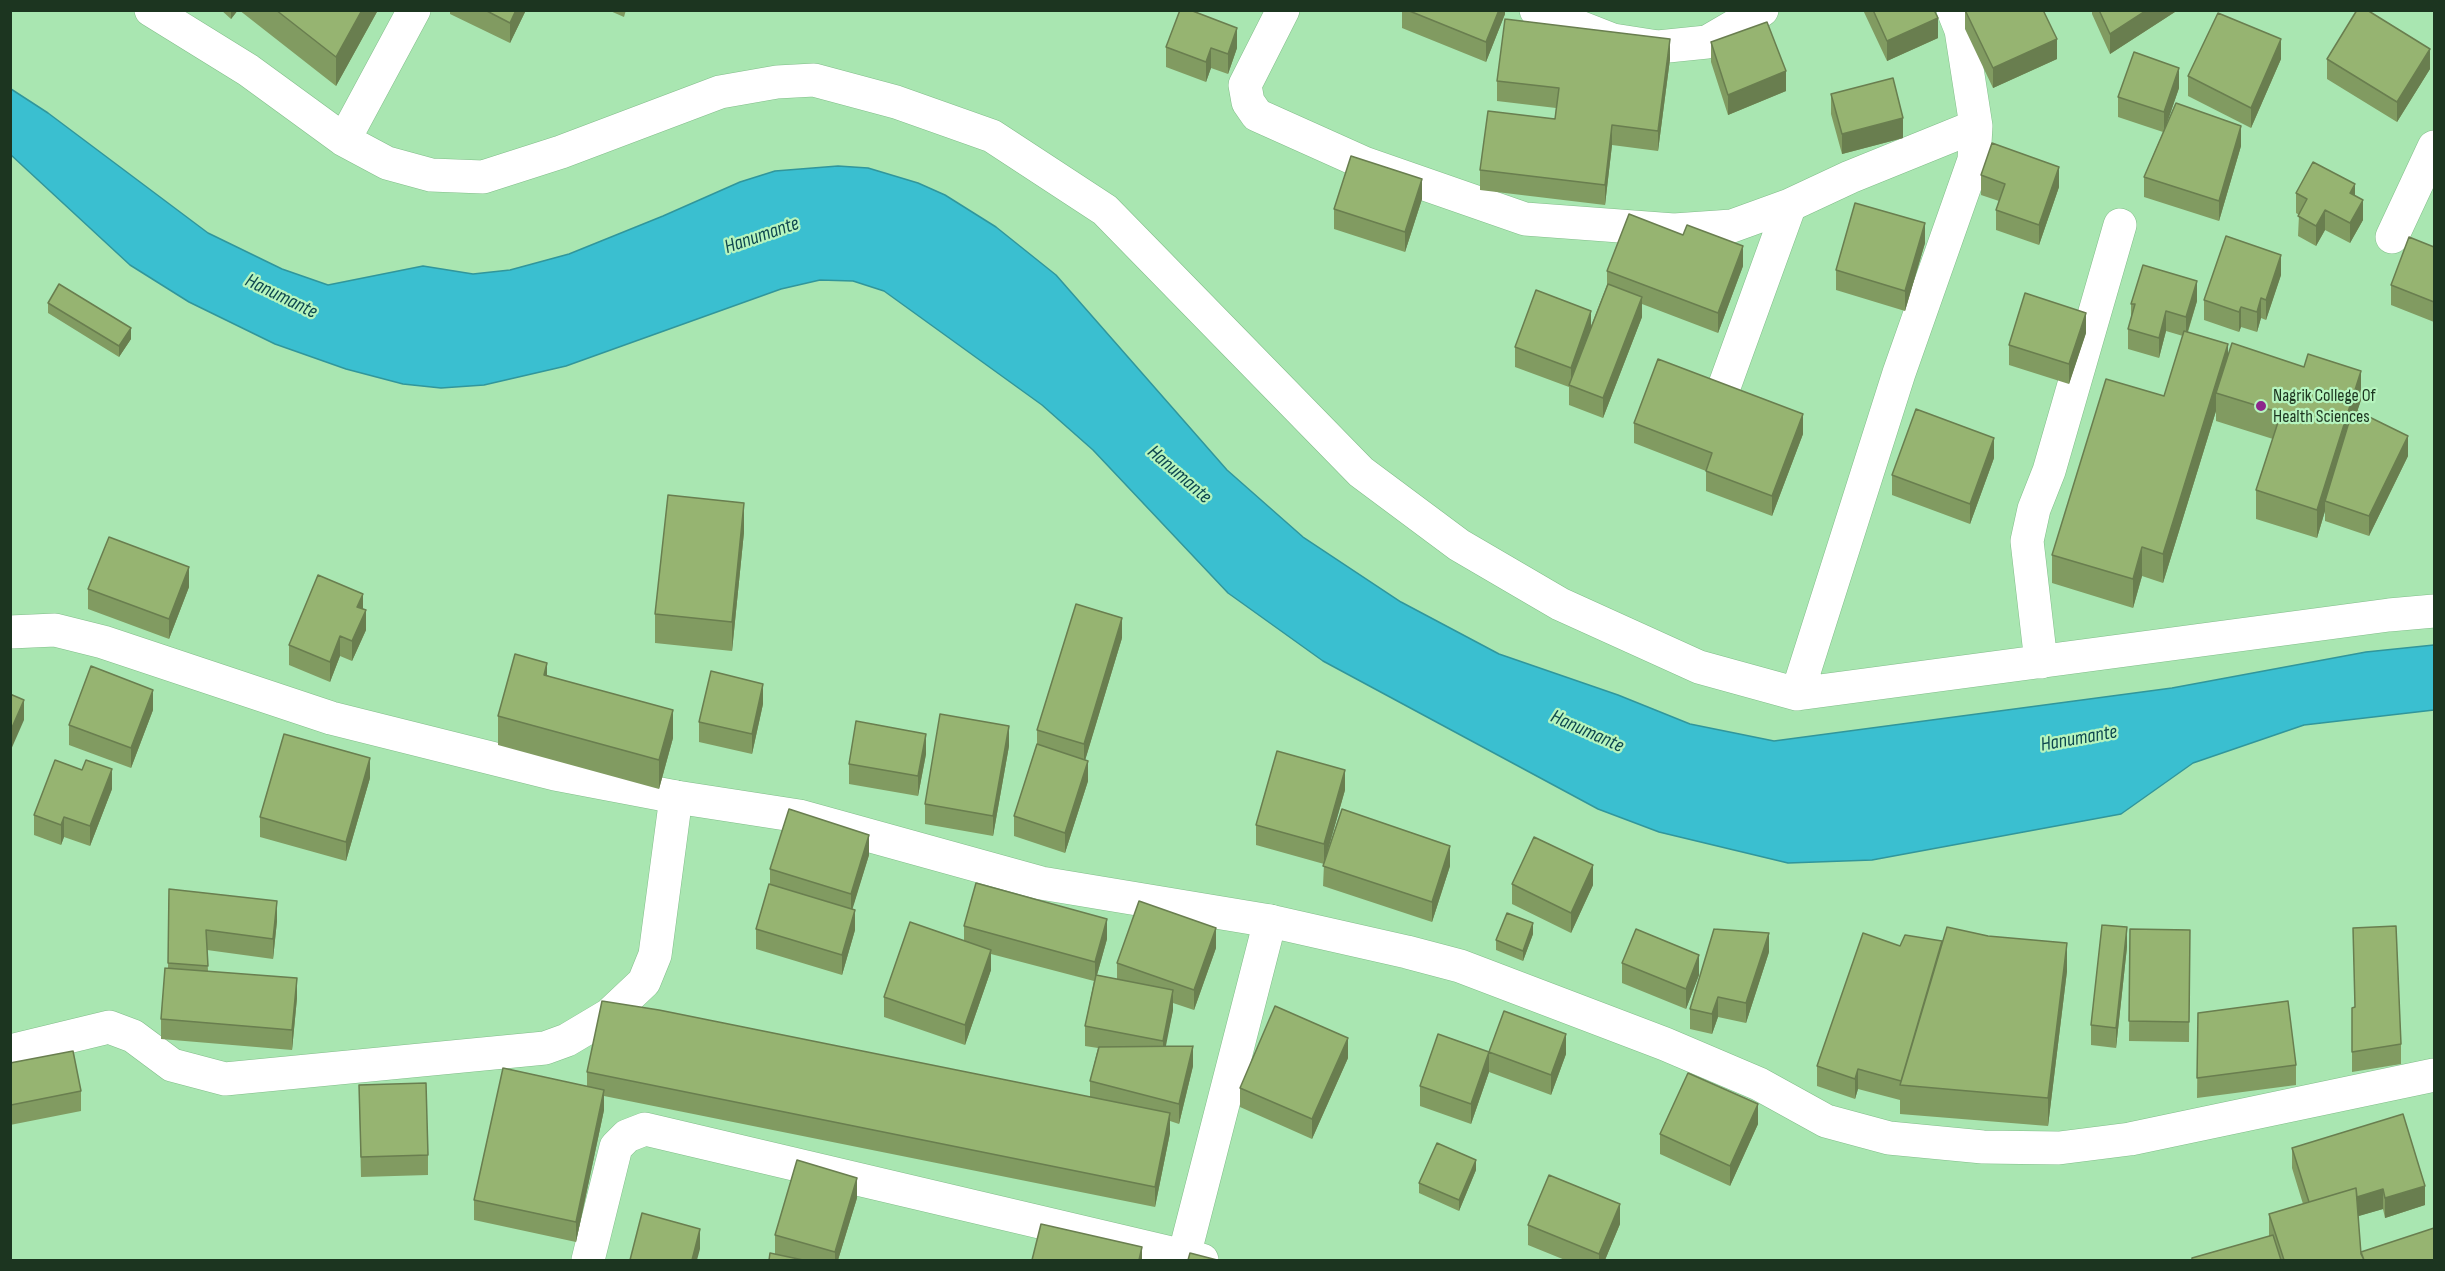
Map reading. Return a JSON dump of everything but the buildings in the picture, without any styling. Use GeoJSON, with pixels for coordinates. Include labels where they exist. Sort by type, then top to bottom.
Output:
{"type":"FeatureCollection","features":[{"type":"Feature","properties":{"kind":"street"},"geometry":{"type":"LineString","coordinates":[[151,10],[248,70],[344,140],[387,163],[431,175],[483,177],[561,152],[720,92],[777,82],[814,80],[896,102],[992,136],[1105,210],[1361,472],[1459,545],[1560,604],[1699,667],[1797,694],[2389,615],[2434,611]]}},
{"type":"Feature","properties":{"kind":"street"},"geometry":{"type":"LineString","coordinates":[[344,140],[414,10]]}},
{"type":"Feature","properties":{"kind":"street"},"geometry":{"type":"LineString","coordinates":[[1282,10],[1245,85],[1248,102],[1257,115],[1364,163],[1525,219],[1674,230],[1732,226],[1790,205],[1850,177],[1976,126]]}},
{"type":"Feature","properties":{"kind":"street"},"geometry":{"type":"LineString","coordinates":[[1536,10],[1613,40],[1658,47],[1707,42],[1762,10]]}},
{"type":"Feature","properties":{"kind":"street"},"geometry":{"type":"LineString","coordinates":[[1797,694],[1899,373],[1974,160],[1976,126],[1961,30],[1953,10]]}},
{"type":"Feature","properties":{"kind":"street"},"geometry":{"type":"LineString","coordinates":[[2392,237],[2434,147]]}},
{"type":"Feature","properties":{"kind":"street"},"geometry":{"type":"LineString","coordinates":[[1724,390],[1790,205]]}},
{"type":"Feature","properties":{"kind":"street"},"geometry":{"type":"LineString","coordinates":[[2042,662],[2027,541],[2034,509],[2049,471],[2120,225]]}},
{"type":"Feature","properties":{"kind":"street"},"geometry":{"type":"LineString","coordinates":[[10,632],[55,630],[103,642],[332,718],[555,774],[676,797],[800,816],[1041,884],[1270,921],[1460,966],[1665,1044],[1759,1084],[1826,1121],[1889,1138],[1983,1147],[2059,1148],[2130,1139],[2434,1075]]}},
{"type":"Feature","properties":{"kind":"street"},"geometry":{"type":"LineString","coordinates":[[10,1051],[109,1027],[133,1036],[172,1065],[225,1079],[545,1048],[567,1040],[609,1015],[644,982],[655,955],[676,797]]}},
{"type":"Feature","properties":{"kind":"street"},"geometry":{"type":"LineString","coordinates":[[588,1260],[616,1147],[627,1136],[645,1129],[1189,1259],[1270,921]]}},
{"type":"Feature","properties":{"kind":"water","name":"Hanumante"},"geometry":{"type":"Polygon","coordinates":[[[11,89],[48,113],[208,233],[282,269],[328,285],[423,266],[473,274],[510,270],[569,254],[740,182],[775,171],[838,166],[868,168],[918,183],[945,195],[996,227],[1056,275],[1227,470],[1303,537],[1401,602],[1499,654],[1618,695],[1690,724],[1774,741],[2172,688],[2366,652],[2434,645],[2434,710],[2304,725],[2193,763],[2121,814],[1872,860],[1788,863],[1659,832],[1598,809],[1323,661],[1228,593],[1093,450],[1042,405],[884,291],[853,281],[820,280],[781,289],[566,366],[484,385],[441,388],[403,384],[346,369],[275,344],[189,302],[130,265],[11,155],[11,89]]]}},
{"type":"Feature","properties":{"kind":"place","name":"Nagrik College Of Health Sciences"},"geometry":{"type":"Point","coordinates":[2261,406]}}]}
